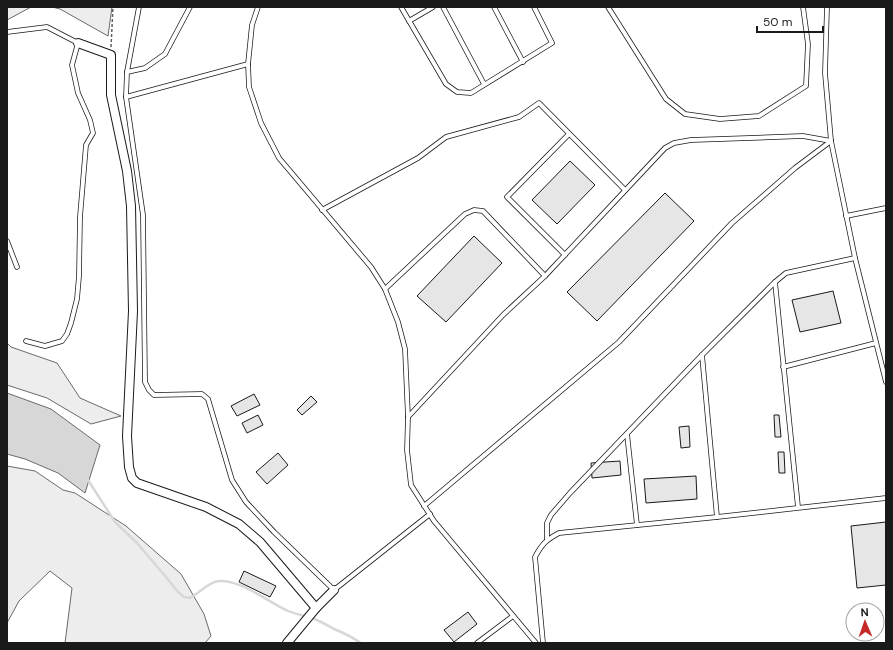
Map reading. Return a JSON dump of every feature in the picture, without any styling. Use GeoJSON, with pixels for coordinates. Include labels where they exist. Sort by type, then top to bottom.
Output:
{"type":"FeatureCollection","features":[{"type":"Feature","properties":{"kind":"street"},"geometry":{"type":"LineString","coordinates":[[78,44],[111,56],[111,95],[127,171],[131,206],[133,311],[128,436],[130,473],[137,483],[206,507],[239,524],[260,542],[316,608]]}},
{"type":"Feature","properties":{"kind":"street"},"geometry":{"type":"LineString","coordinates":[[287,643],[316,608],[334,590]]}},
{"type":"Feature","properties":{"kind":"lane"},"geometry":{"type":"LineString","coordinates":[[140,7],[128,72],[126,97],[143,215],[145,382],[149,390],[154,395],[202,394],[208,399],[232,480],[246,502],[274,532],[334,590],[430,514]]}},
{"type":"Feature","properties":{"kind":"lane"},"geometry":{"type":"LineString","coordinates":[[128,72],[145,68],[165,54],[190,7]]}},
{"type":"Feature","properties":{"kind":"lane"},"geometry":{"type":"LineString","coordinates":[[258,7],[252,25],[248,64],[250,87],[262,123],[279,158],[371,267],[385,289],[398,322],[405,349],[408,417],[407,450],[410,485],[430,514],[536,643]]}},
{"type":"Feature","properties":{"kind":"lane"},"geometry":{"type":"LineString","coordinates":[[401,7],[446,84],[457,92],[471,93],[552,44],[534,7]]}},
{"type":"Feature","properties":{"kind":"lane"},"geometry":{"type":"LineString","coordinates":[[409,21],[432,7]]}},
{"type":"Feature","properties":{"kind":"lane"},"geometry":{"type":"LineString","coordinates":[[443,7],[484,84]]}},
{"type":"Feature","properties":{"kind":"lane"},"geometry":{"type":"LineString","coordinates":[[494,7],[523,62]]}},
{"type":"Feature","properties":{"kind":"lane"},"geometry":{"type":"LineString","coordinates":[[608,7],[666,99],[685,114],[720,119],[759,116],[806,86],[808,44],[803,7]]}},
{"type":"Feature","properties":{"kind":"lane"},"geometry":{"type":"LineString","coordinates":[[827,7],[825,73],[831,141],[855,258],[886,382]]}},
{"type":"Feature","properties":{"kind":"lane"},"geometry":{"type":"LineString","coordinates":[[7,32],[47,27],[78,44],[72,66],[78,93],[90,120],[93,132],[86,145],[80,217],[79,276],[77,299],[71,323],[67,334],[62,341],[45,346],[26,341]]}},
{"type":"Feature","properties":{"kind":"lane"},"geometry":{"type":"LineString","coordinates":[[126,97],[248,64]]}},
{"type":"Feature","properties":{"kind":"lane"},"geometry":{"type":"LineString","coordinates":[[322,210],[418,158],[446,137],[519,117],[539,103],[625,190]]}},
{"type":"Feature","properties":{"kind":"lane"},"geometry":{"type":"LineString","coordinates":[[564,255],[507,197],[569,134]]}},
{"type":"Feature","properties":{"kind":"lane"},"geometry":{"type":"LineString","coordinates":[[408,417],[503,315],[545,276],[665,148],[674,143],[691,140],[803,136],[831,141]]}},
{"type":"Feature","properties":{"kind":"lane"},"geometry":{"type":"LineString","coordinates":[[424,506],[619,342],[732,223],[795,168],[831,141]]}},
{"type":"Feature","properties":{"kind":"lane"},"geometry":{"type":"LineString","coordinates":[[846,216],[886,208]]}},
{"type":"Feature","properties":{"kind":"lane"},"geometry":{"type":"LineString","coordinates":[[385,289],[465,214],[474,210],[483,211],[545,276]]}},
{"type":"Feature","properties":{"kind":"lane"},"geometry":{"type":"LineString","coordinates":[[7,241],[17,267]]}},
{"type":"Feature","properties":{"kind":"lane"},"geometry":{"type":"LineString","coordinates":[[547,539],[547,523],[551,515],[702,355],[775,282],[786,273],[855,258]]}},
{"type":"Feature","properties":{"kind":"lane"},"geometry":{"type":"LineString","coordinates":[[775,282],[798,507]]}},
{"type":"Feature","properties":{"kind":"lane"},"geometry":{"type":"LineString","coordinates":[[784,366],[876,343]]}},
{"type":"Feature","properties":{"kind":"lane"},"geometry":{"type":"LineString","coordinates":[[702,355],[717,517]]}},
{"type":"Feature","properties":{"kind":"lane"},"geometry":{"type":"LineString","coordinates":[[627,434],[637,525]]}},
{"type":"Feature","properties":{"kind":"lane"},"geometry":{"type":"LineString","coordinates":[[543,643],[535,557],[540,546],[547,539],[560,532],[717,517],[886,498]]}},
{"type":"Feature","properties":{"kind":"lane"},"geometry":{"type":"LineString","coordinates":[[477,643],[513,616]]}},
{"type":"Feature","properties":{"kind":"path"},"geometry":{"type":"LineString","coordinates":[[111,56],[113,7]]}},
{"type":"Feature","properties":{"kind":"shaded area"},"geometry":{"type":"Polygon","coordinates":[[[7,7],[31,7],[7,20],[7,7]]]}},
{"type":"Feature","properties":{"kind":"shaded area"},"geometry":{"type":"Polygon","coordinates":[[[52,7],[112,7],[108,36],[60,9],[52,7]]]}},
{"type":"Feature","properties":{"kind":"shaded area"},"geometry":{"type":"Polygon","coordinates":[[[7,343],[11,347],[57,363],[80,398],[121,416],[91,424],[47,398],[7,385],[7,343]]]}},
{"type":"Feature","properties":{"kind":"shaded area"},"geometry":{"type":"Polygon","coordinates":[[[7,393],[51,409],[100,445],[85,493],[58,473],[25,459],[7,454],[7,393]]]}},
{"type":"Feature","properties":{"kind":"shaded area"},"geometry":{"type":"Polygon","coordinates":[[[7,466],[35,471],[63,490],[75,493],[126,526],[181,574],[204,614],[211,636],[205,643],[65,643],[72,588],[50,571],[19,601],[7,623],[7,466]]]}},
{"type":"Feature","properties":{"kind":"building"},"geometry":{"type":"Polygon","coordinates":[[[570,161],[595,185],[557,224],[532,200],[570,161]]]}},
{"type":"Feature","properties":{"kind":"building"},"geometry":{"type":"Polygon","coordinates":[[[665,193],[694,221],[597,321],[567,292],[665,193]]]}},
{"type":"Feature","properties":{"kind":"building"},"geometry":{"type":"Polygon","coordinates":[[[474,236],[502,263],[446,322],[417,296],[474,236]]]}},
{"type":"Feature","properties":{"kind":"building"},"geometry":{"type":"Polygon","coordinates":[[[833,291],[841,323],[800,332],[792,300],[833,291]]]}},
{"type":"Feature","properties":{"kind":"building"},"geometry":{"type":"Polygon","coordinates":[[[254,394],[260,405],[237,416],[231,406],[254,394]]]}},
{"type":"Feature","properties":{"kind":"building"},"geometry":{"type":"Polygon","coordinates":[[[311,396],[317,402],[302,415],[297,410],[311,396]]]}},
{"type":"Feature","properties":{"kind":"building"},"geometry":{"type":"Polygon","coordinates":[[[258,415],[263,425],[247,433],[242,423],[258,415]]]}},
{"type":"Feature","properties":{"kind":"building"},"geometry":{"type":"Polygon","coordinates":[[[774,415],[779,415],[781,437],[775,437],[774,415]]]}},
{"type":"Feature","properties":{"kind":"building"},"geometry":{"type":"Polygon","coordinates":[[[689,426],[690,447],[681,448],[679,427],[689,426]]]}},
{"type":"Feature","properties":{"kind":"building"},"geometry":{"type":"Polygon","coordinates":[[[778,452],[784,452],[785,473],[779,473],[778,452]]]}},
{"type":"Feature","properties":{"kind":"building"},"geometry":{"type":"Polygon","coordinates":[[[278,453],[288,465],[267,484],[256,472],[278,453]]]}},
{"type":"Feature","properties":{"kind":"building"},"geometry":{"type":"Polygon","coordinates":[[[620,461],[621,475],[592,478],[591,463],[620,461]]]}},
{"type":"Feature","properties":{"kind":"building"},"geometry":{"type":"Polygon","coordinates":[[[696,476],[697,499],[646,503],[644,479],[696,476]]]}},
{"type":"Feature","properties":{"kind":"building"},"geometry":{"type":"Polygon","coordinates":[[[886,522],[886,585],[857,588],[851,526],[886,522]]]}},
{"type":"Feature","properties":{"kind":"building"},"geometry":{"type":"Polygon","coordinates":[[[244,571],[276,586],[270,597],[239,582],[244,571]]]}},
{"type":"Feature","properties":{"kind":"building"},"geometry":{"type":"Polygon","coordinates":[[[468,612],[477,624],[454,642],[444,630],[468,612]]]}},
{"type":"Feature","properties":{"kind":"waterway"},"geometry":{"type":"LineString","coordinates":[[88,480],[115,522],[137,543],[178,592],[184,597],[190,598],[215,582],[219,581],[236,584],[245,587],[292,613],[318,620],[361,643]]}}]}
